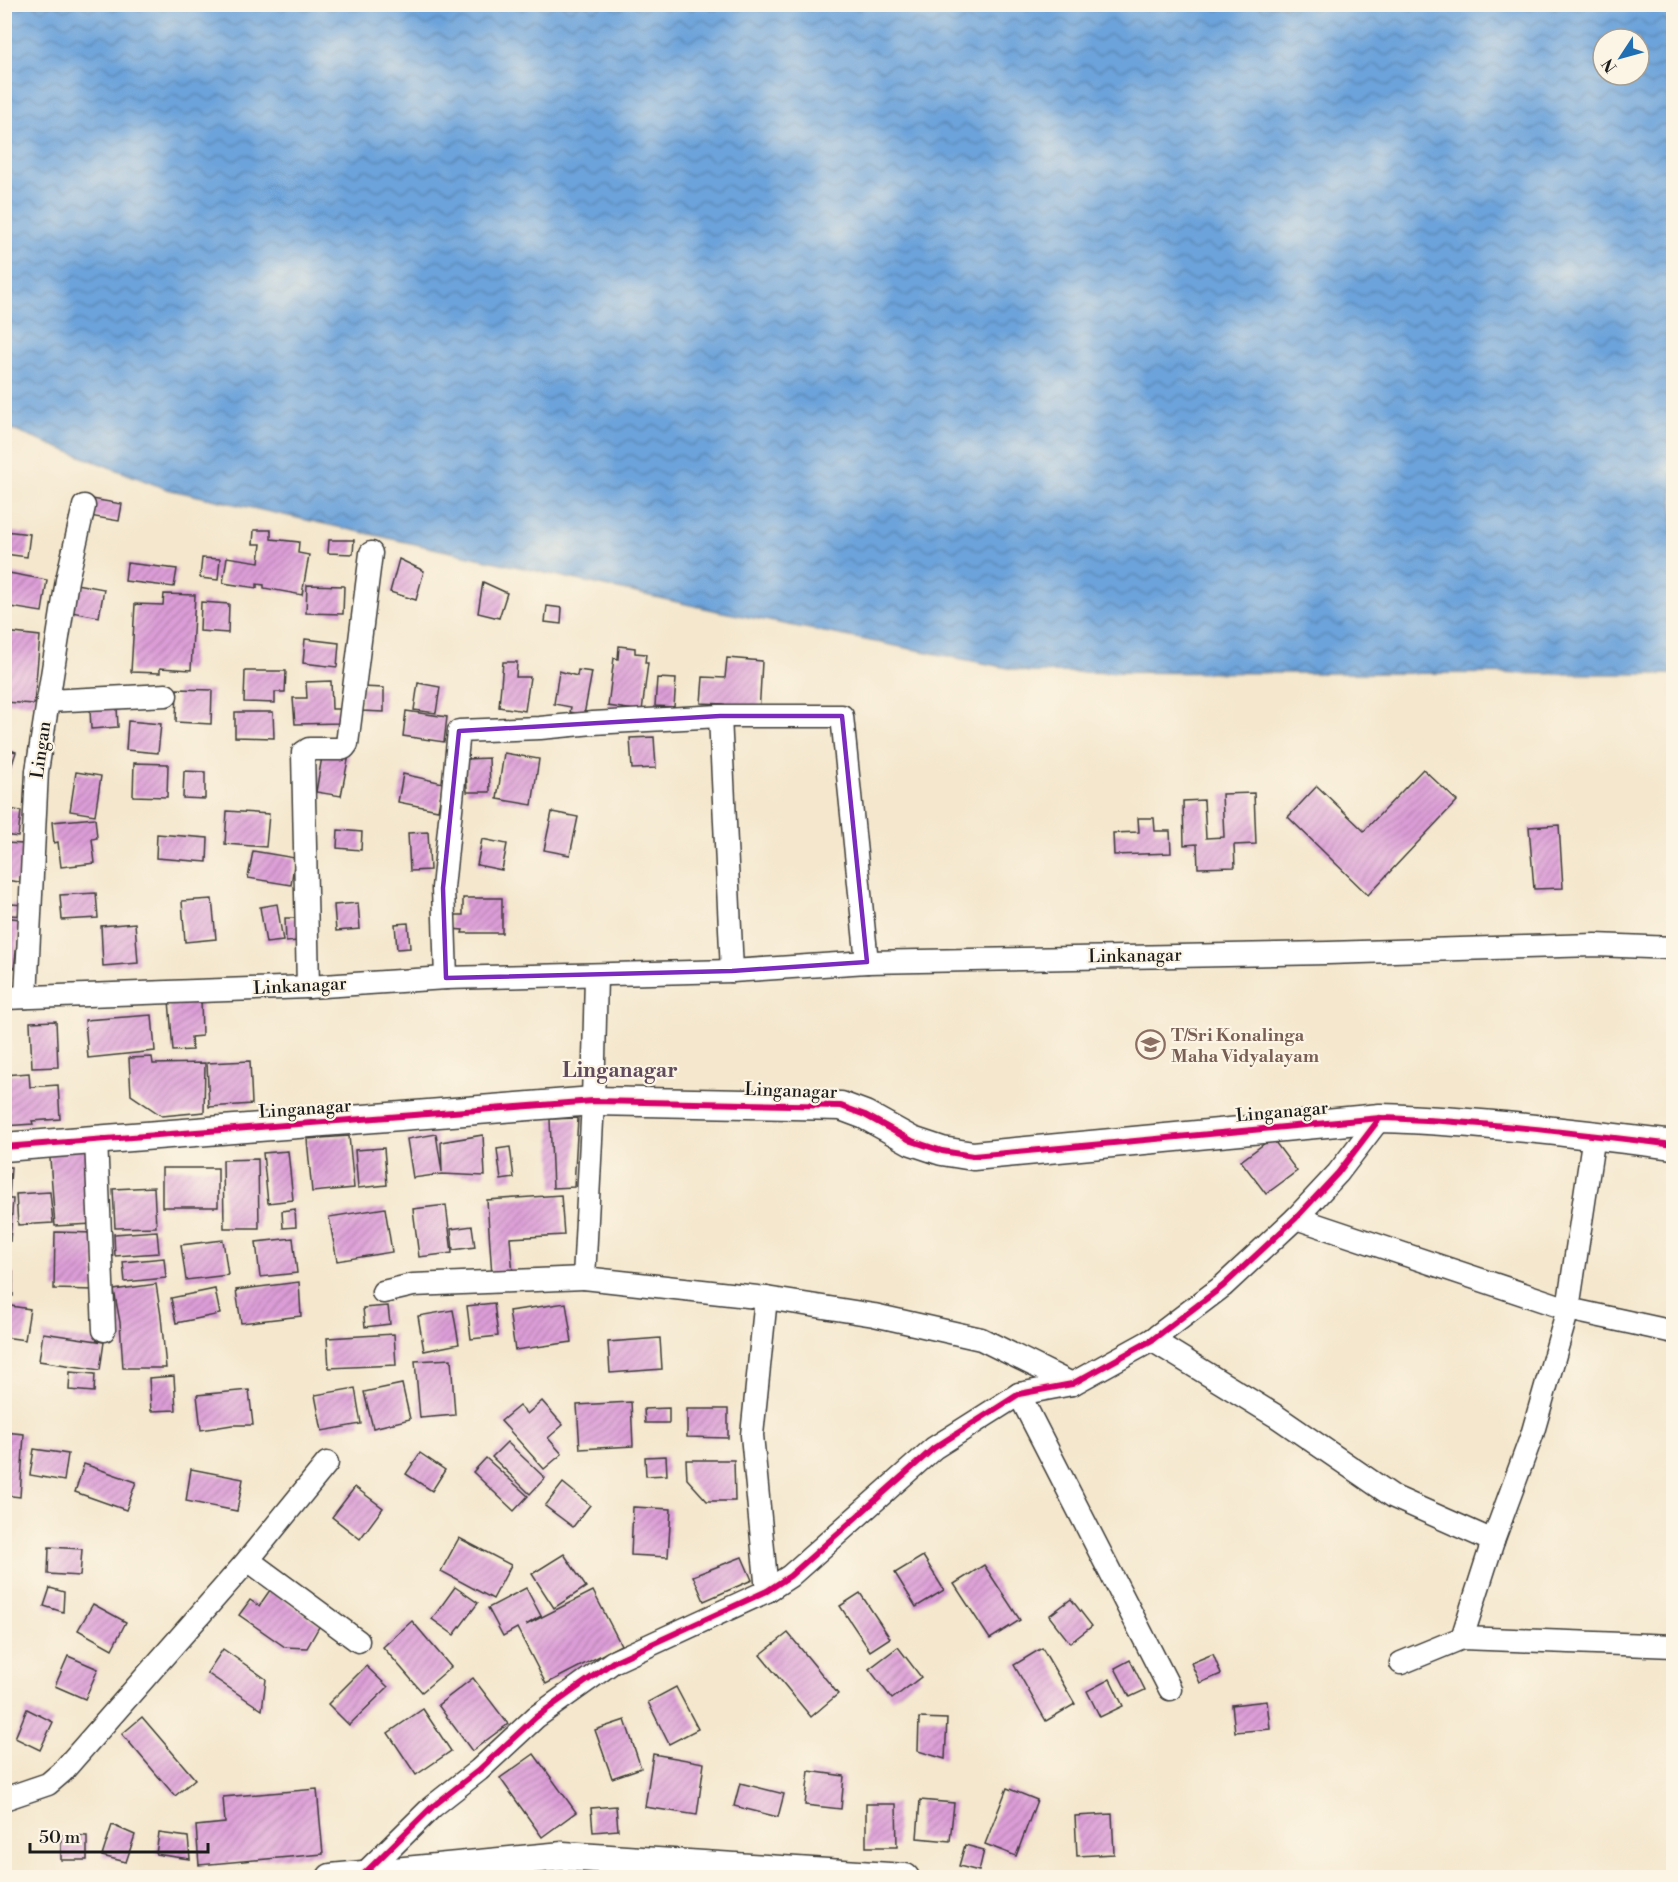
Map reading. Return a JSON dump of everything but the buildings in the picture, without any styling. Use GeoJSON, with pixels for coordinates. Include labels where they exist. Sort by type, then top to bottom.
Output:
{"type":"FeatureCollection","features":[{"type":"Feature","properties":{"kind":"street","name":"Lingan"},"geometry":{"type":"LineString","coordinates":[[15,997],[37,771],[67,580],[84,506]]}},
{"type":"Feature","properties":{"kind":"street"},"geometry":{"type":"LineString","coordinates":[[308,987],[303,753],[309,749],[340,749],[347,744],[371,553]]}},
{"type":"Feature","properties":{"kind":"street"},"geometry":{"type":"LineString","coordinates":[[48,701],[166,696]]}},
{"type":"Feature","properties":{"kind":"street"},"geometry":{"type":"LineString","coordinates":[[446,978],[443,888],[459,731],[720,716],[842,716],[867,962]]}},
{"type":"Feature","properties":{"kind":"street"},"geometry":{"type":"LineString","coordinates":[[720,716],[732,971]]}},
{"type":"Feature","properties":{"kind":"street","name":"Linkanagar"},"geometry":{"type":"LineString","coordinates":[[15,997],[308,987],[446,978],[732,971],[867,962],[1595,945],[1674,948]]}},
{"type":"Feature","properties":{"kind":"street"},"geometry":{"type":"LineString","coordinates":[[584,1278],[593,1101],[596,976]]}},
{"type":"Feature","properties":{"kind":"street","name":"Linganagar"},"geometry":{"type":"LineString","coordinates":[[4,1147],[593,1101],[841,1106],[865,1114],[912,1141],[942,1151],[973,1156],[1380,1118],[1429,1119],[1674,1145]]}},
{"type":"Feature","properties":{"kind":"street"},"geometry":{"type":"LineString","coordinates":[[364,1874],[432,1807],[479,1770],[536,1718],[614,1662],[767,1591],[790,1576],[934,1448],[1019,1394],[1072,1384],[1152,1340],[1223,1286],[1296,1218],[1338,1173],[1380,1118]]}},
{"type":"Feature","properties":{"kind":"street"},"geometry":{"type":"LineString","coordinates":[[1462,1638],[1493,1541],[1532,1435],[1568,1309],[1594,1135]]}},
{"type":"Feature","properties":{"kind":"street"},"geometry":{"type":"LineString","coordinates":[[96,1139],[104,1330]]}},
{"type":"Feature","properties":{"kind":"street"},"geometry":{"type":"LineString","coordinates":[[1296,1218],[1568,1309],[1674,1332]]}},
{"type":"Feature","properties":{"kind":"street"},"geometry":{"type":"LineString","coordinates":[[383,1292],[413,1285],[584,1278],[766,1298],[874,1315],[981,1339],[1072,1384]]}},
{"type":"Feature","properties":{"kind":"street"},"geometry":{"type":"LineString","coordinates":[[766,1298],[752,1435],[767,1591]]}},
{"type":"Feature","properties":{"kind":"street"},"geometry":{"type":"LineString","coordinates":[[1152,1340],[1276,1416],[1394,1497],[1493,1541]]}},
{"type":"Feature","properties":{"kind":"street"},"geometry":{"type":"LineString","coordinates":[[1019,1394],[1170,1689]]}},
{"type":"Feature","properties":{"kind":"street"},"geometry":{"type":"LineString","coordinates":[[4,1799],[48,1784],[62,1772],[248,1560],[327,1463]]}},
{"type":"Feature","properties":{"kind":"street"},"geometry":{"type":"LineString","coordinates":[[248,1560],[358,1641]]}},
{"type":"Feature","properties":{"kind":"street"},"geometry":{"type":"LineString","coordinates":[[1401,1663],[1462,1638],[1674,1646]]}},
{"type":"Feature","properties":{"kind":"street"},"geometry":{"type":"LineString","coordinates":[[330,1878],[563,1856],[905,1878]]}},
{"type":"Feature","properties":{"kind":"highlighted area"},"geometry":{"type":"Polygon","coordinates":[[[720,716],[842,716],[867,962],[732,971],[446,978],[443,888],[459,731],[720,716]]]}},
{"type":"Feature","properties":{"kind":"water"},"geometry":{"type":"Polygon","coordinates":[[[4,5],[1673,5],[1673,674],[1029,672],[718,611],[167,489],[5,427],[4,5]]]}},
{"type":"Feature","properties":{"kind":"cycle path"},"geometry":{"type":"LineString","coordinates":[[4,1147],[593,1101],[841,1106],[865,1115],[912,1141],[942,1151],[973,1156],[1380,1118],[1490,1125],[1674,1145]]}},
{"type":"Feature","properties":{"kind":"cycle path"},"geometry":{"type":"LineString","coordinates":[[364,1874],[432,1807],[479,1770],[536,1717],[613,1662],[767,1591],[790,1576],[934,1448],[1019,1394],[1072,1384],[1152,1340],[1223,1286],[1296,1218],[1338,1173],[1380,1118]]}},
{"type":"Feature","properties":{"kind":"place","name":"T/Sri Konalinga Maha Vidyalayam"},"geometry":{"type":"Point","coordinates":[1150,1045]}},
{"type":"Feature","properties":{"kind":"district","name":"Linganagar"},"geometry":{"type":"Point","coordinates":[620,1071]}}]}
